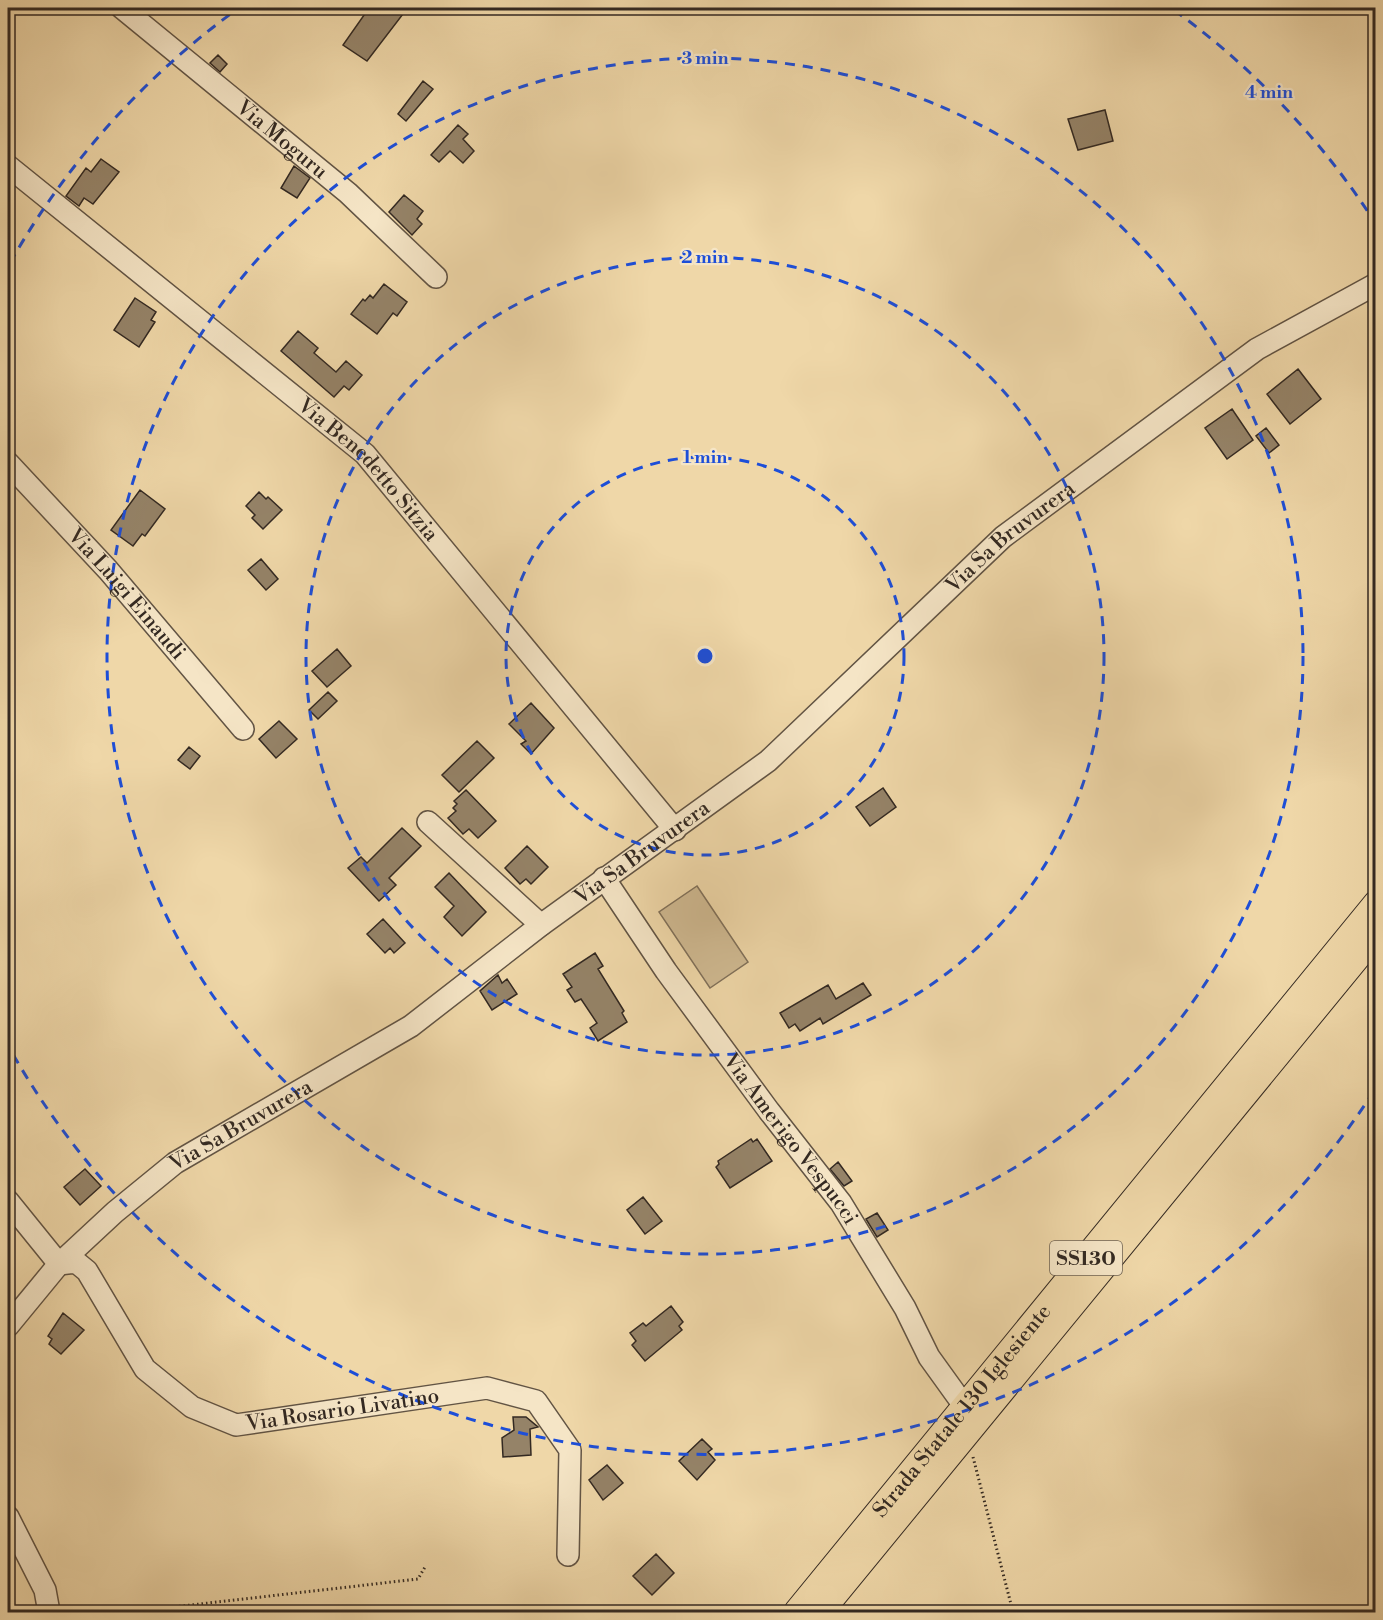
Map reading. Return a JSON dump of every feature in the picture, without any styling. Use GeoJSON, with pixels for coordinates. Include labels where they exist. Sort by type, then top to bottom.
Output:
{"type":"FeatureCollection","features":[{"type":"Feature","properties":{"kind":"main road","name":"Strada Statale 130 Iglesiente"},"geometry":{"type":"LineString","coordinates":[[796,1612],[1376,904]]}},
{"type":"Feature","properties":{"kind":"main road","name":"Strada Statale 130 Iglesiente"},"geometry":{"type":"LineString","coordinates":[[820,1612],[1376,934]]}},
{"type":"Feature","properties":{"kind":"street","name":"Via Moguru"},"geometry":{"type":"LineString","coordinates":[[122,8],[348,193],[436,277]]}},
{"type":"Feature","properties":{"kind":"street","name":"Via Benedetto Sitzia"},"geometry":{"type":"LineString","coordinates":[[8,166],[365,454],[675,830]]}},
{"type":"Feature","properties":{"kind":"street","name":"Via Sa Bruvurera"},"geometry":{"type":"LineString","coordinates":[[8,1326],[59,1264],[115,1212],[175,1163],[411,1026],[604,878],[675,830],[768,761],[1003,537],[1257,349],[1376,284]]}},
{"type":"Feature","properties":{"kind":"street","name":"Via Luigi Einaudi"},"geometry":{"type":"LineString","coordinates":[[8,463],[108,570],[243,729]]}},
{"type":"Feature","properties":{"kind":"street"},"geometry":{"type":"LineString","coordinates":[[428,822],[541,925]]}},
{"type":"Feature","properties":{"kind":"street","name":"Via Amerigo Vespucci"},"geometry":{"type":"LineString","coordinates":[[604,878],[666,971],[769,1111],[841,1203],[905,1308],[929,1357],[965,1407]]}},
{"type":"Feature","properties":{"kind":"street"},"geometry":{"type":"LineString","coordinates":[[8,1201],[59,1264]]}},
{"type":"Feature","properties":{"kind":"street","name":"Via Rosario Livatino"},"geometry":{"type":"LineString","coordinates":[[59,1264],[76,1262],[87,1271],[145,1369],[192,1407],[236,1425],[487,1388],[536,1401],[570,1450],[568,1555]]}},
{"type":"Feature","properties":{"kind":"street"},"geometry":{"type":"LineString","coordinates":[[8,1517],[45,1590],[49,1612]]}},
{"type":"Feature","properties":{"kind":"path"},"geometry":{"type":"LineString","coordinates":[[960,1442],[976,1461],[1013,1612]]}},
{"type":"Feature","properties":{"kind":"path"},"geometry":{"type":"LineString","coordinates":[[130,1612],[253,1600],[418,1579],[425,1567]]}},
{"type":"Feature","properties":{"kind":"shaded area"},"geometry":{"type":"Polygon","coordinates":[[[697,886],[748,962],[710,988],[659,912],[697,886]]]}},
{"type":"Feature","properties":{"kind":"building"},"geometry":{"type":"Polygon","coordinates":[[[369,8],[394,8],[403,14],[367,61],[343,45],[369,8]]]}},
{"type":"Feature","properties":{"kind":"building"},"geometry":{"type":"Polygon","coordinates":[[[218,55],[227,64],[220,72],[210,63],[218,55]]]}},
{"type":"Feature","properties":{"kind":"building"},"geometry":{"type":"Polygon","coordinates":[[[423,81],[433,89],[406,121],[398,114],[423,81]]]}},
{"type":"Feature","properties":{"kind":"building"},"geometry":{"type":"Polygon","coordinates":[[[1105,110],[1113,141],[1078,150],[1068,119],[1105,110]]]}},
{"type":"Feature","properties":{"kind":"building"},"geometry":{"type":"Polygon","coordinates":[[[458,125],[468,134],[463,139],[474,151],[463,163],[450,151],[439,162],[431,155],[458,125]]]}},
{"type":"Feature","properties":{"kind":"building"},"geometry":{"type":"Polygon","coordinates":[[[101,159],[119,172],[93,204],[84,198],[79,206],[66,196],[86,168],[91,172],[101,159]]]}},
{"type":"Feature","properties":{"kind":"building"},"geometry":{"type":"Polygon","coordinates":[[[294,166],[310,178],[297,198],[281,188],[294,166]]]}},
{"type":"Feature","properties":{"kind":"building"},"geometry":{"type":"Polygon","coordinates":[[[404,195],[423,211],[417,219],[422,224],[412,235],[389,212],[404,195]]]}},
{"type":"Feature","properties":{"kind":"building"},"geometry":{"type":"Polygon","coordinates":[[[384,284],[407,302],[397,316],[393,313],[377,334],[351,314],[363,299],[365,301],[370,295],[373,298],[384,284]]]}},
{"type":"Feature","properties":{"kind":"building"},"geometry":{"type":"Polygon","coordinates":[[[135,298],[156,312],[151,320],[155,322],[139,347],[114,330],[135,298]]]}},
{"type":"Feature","properties":{"kind":"building"},"geometry":{"type":"Polygon","coordinates":[[[298,331],[318,348],[314,353],[336,372],[346,361],[362,375],[349,390],[344,386],[334,397],[281,351],[298,331]]]}},
{"type":"Feature","properties":{"kind":"building"},"geometry":{"type":"Polygon","coordinates":[[[1298,369],[1321,399],[1290,424],[1267,394],[1298,369]]]}},
{"type":"Feature","properties":{"kind":"building"},"geometry":{"type":"Polygon","coordinates":[[[1232,409],[1253,440],[1227,459],[1205,428],[1232,409]]]}},
{"type":"Feature","properties":{"kind":"building"},"geometry":{"type":"Polygon","coordinates":[[[1266,428],[1279,445],[1269,453],[1256,436],[1266,428]]]}},
{"type":"Feature","properties":{"kind":"building"},"geometry":{"type":"Polygon","coordinates":[[[140,490],[165,509],[145,536],[142,534],[133,546],[111,530],[140,490]]]}},
{"type":"Feature","properties":{"kind":"building"},"geometry":{"type":"Polygon","coordinates":[[[259,492],[282,510],[263,529],[252,518],[255,515],[246,506],[259,492]]]}},
{"type":"Feature","properties":{"kind":"building"},"geometry":{"type":"Polygon","coordinates":[[[261,559],[278,579],[266,590],[248,570],[261,559]]]}},
{"type":"Feature","properties":{"kind":"building"},"geometry":{"type":"Polygon","coordinates":[[[337,649],[351,666],[327,687],[312,671],[337,649]]]}},
{"type":"Feature","properties":{"kind":"building"},"geometry":{"type":"Polygon","coordinates":[[[328,692],[337,701],[318,719],[309,710],[328,692]]]}},
{"type":"Feature","properties":{"kind":"building"},"geometry":{"type":"Polygon","coordinates":[[[531,703],[554,728],[531,754],[521,744],[526,741],[509,724],[531,703]]]}},
{"type":"Feature","properties":{"kind":"building"},"geometry":{"type":"Polygon","coordinates":[[[279,721],[297,739],[276,758],[259,739],[279,721]]]}},
{"type":"Feature","properties":{"kind":"building"},"geometry":{"type":"Polygon","coordinates":[[[477,741],[494,758],[459,792],[442,775],[477,741]]]}},
{"type":"Feature","properties":{"kind":"building"},"geometry":{"type":"Polygon","coordinates":[[[189,747],[200,756],[190,769],[178,760],[189,747]]]}},
{"type":"Feature","properties":{"kind":"building"},"geometry":{"type":"Polygon","coordinates":[[[883,788],[896,807],[870,826],[856,807],[883,788]]]}},
{"type":"Feature","properties":{"kind":"building"},"geometry":{"type":"Polygon","coordinates":[[[466,790],[496,821],[478,838],[469,829],[463,834],[448,818],[456,811],[453,808],[457,804],[454,801],[466,790]]]}},
{"type":"Feature","properties":{"kind":"building"},"geometry":{"type":"Polygon","coordinates":[[[402,828],[421,846],[389,878],[396,885],[379,901],[348,868],[361,857],[367,863],[402,828]]]}},
{"type":"Feature","properties":{"kind":"building"},"geometry":{"type":"Polygon","coordinates":[[[527,846],[548,867],[531,884],[526,879],[520,884],[505,868],[527,846]]]}},
{"type":"Feature","properties":{"kind":"building"},"geometry":{"type":"Polygon","coordinates":[[[449,873],[486,912],[462,936],[444,917],[454,906],[435,887],[449,873]]]}},
{"type":"Feature","properties":{"kind":"building"},"geometry":{"type":"Polygon","coordinates":[[[383,919],[405,943],[394,953],[390,948],[385,953],[367,934],[383,919]]]}},
{"type":"Feature","properties":{"kind":"building"},"geometry":{"type":"Polygon","coordinates":[[[595,953],[603,966],[598,969],[624,1011],[622,1013],[627,1022],[598,1041],[590,1028],[597,1023],[581,999],[575,1002],[567,990],[572,987],[563,974],[595,953]]]}},
{"type":"Feature","properties":{"kind":"building"},"geometry":{"type":"Polygon","coordinates":[[[498,975],[502,983],[507,979],[517,994],[492,1010],[480,991],[498,975]]]}},
{"type":"Feature","properties":{"kind":"building"},"geometry":{"type":"Polygon","coordinates":[[[863,983],[871,995],[823,1024],[820,1018],[800,1031],[795,1024],[789,1028],[780,1013],[828,985],[836,999],[863,983]]]}},
{"type":"Feature","properties":{"kind":"building"},"geometry":{"type":"Polygon","coordinates":[[[751,1139],[753,1142],[757,1139],[772,1161],[730,1188],[716,1167],[719,1164],[718,1161],[751,1139]]]}},
{"type":"Feature","properties":{"kind":"building"},"geometry":{"type":"Polygon","coordinates":[[[838,1162],[852,1181],[844,1186],[830,1169],[838,1162]]]}},
{"type":"Feature","properties":{"kind":"building"},"geometry":{"type":"Polygon","coordinates":[[[85,1169],[101,1186],[80,1205],[64,1187],[85,1169]]]}},
{"type":"Feature","properties":{"kind":"building"},"geometry":{"type":"Polygon","coordinates":[[[643,1197],[662,1221],[645,1234],[627,1210],[643,1197]]]}},
{"type":"Feature","properties":{"kind":"building"},"geometry":{"type":"Polygon","coordinates":[[[877,1213],[888,1230],[877,1237],[866,1219],[877,1213]]]}},
{"type":"Feature","properties":{"kind":"building"},"geometry":{"type":"Polygon","coordinates":[[[671,1306],[683,1322],[679,1326],[682,1330],[645,1361],[632,1345],[636,1341],[630,1333],[643,1323],[646,1326],[671,1306]]]}},
{"type":"Feature","properties":{"kind":"building"},"geometry":{"type":"Polygon","coordinates":[[[63,1313],[84,1330],[61,1354],[49,1344],[52,1339],[48,1336],[63,1313]]]}},
{"type":"Feature","properties":{"kind":"building"},"geometry":{"type":"Polygon","coordinates":[[[513,1417],[526,1417],[538,1427],[530,1429],[531,1455],[503,1457],[502,1438],[514,1430],[513,1417]]]}},
{"type":"Feature","properties":{"kind":"building"},"geometry":{"type":"Polygon","coordinates":[[[702,1439],[712,1449],[708,1452],[715,1460],[697,1480],[679,1461],[702,1439]]]}},
{"type":"Feature","properties":{"kind":"building"},"geometry":{"type":"Polygon","coordinates":[[[607,1465],[623,1483],[603,1500],[589,1480],[607,1465]]]}},
{"type":"Feature","properties":{"kind":"building"},"geometry":{"type":"Polygon","coordinates":[[[656,1554],[674,1573],[652,1595],[633,1576],[656,1554]]]}}]}
